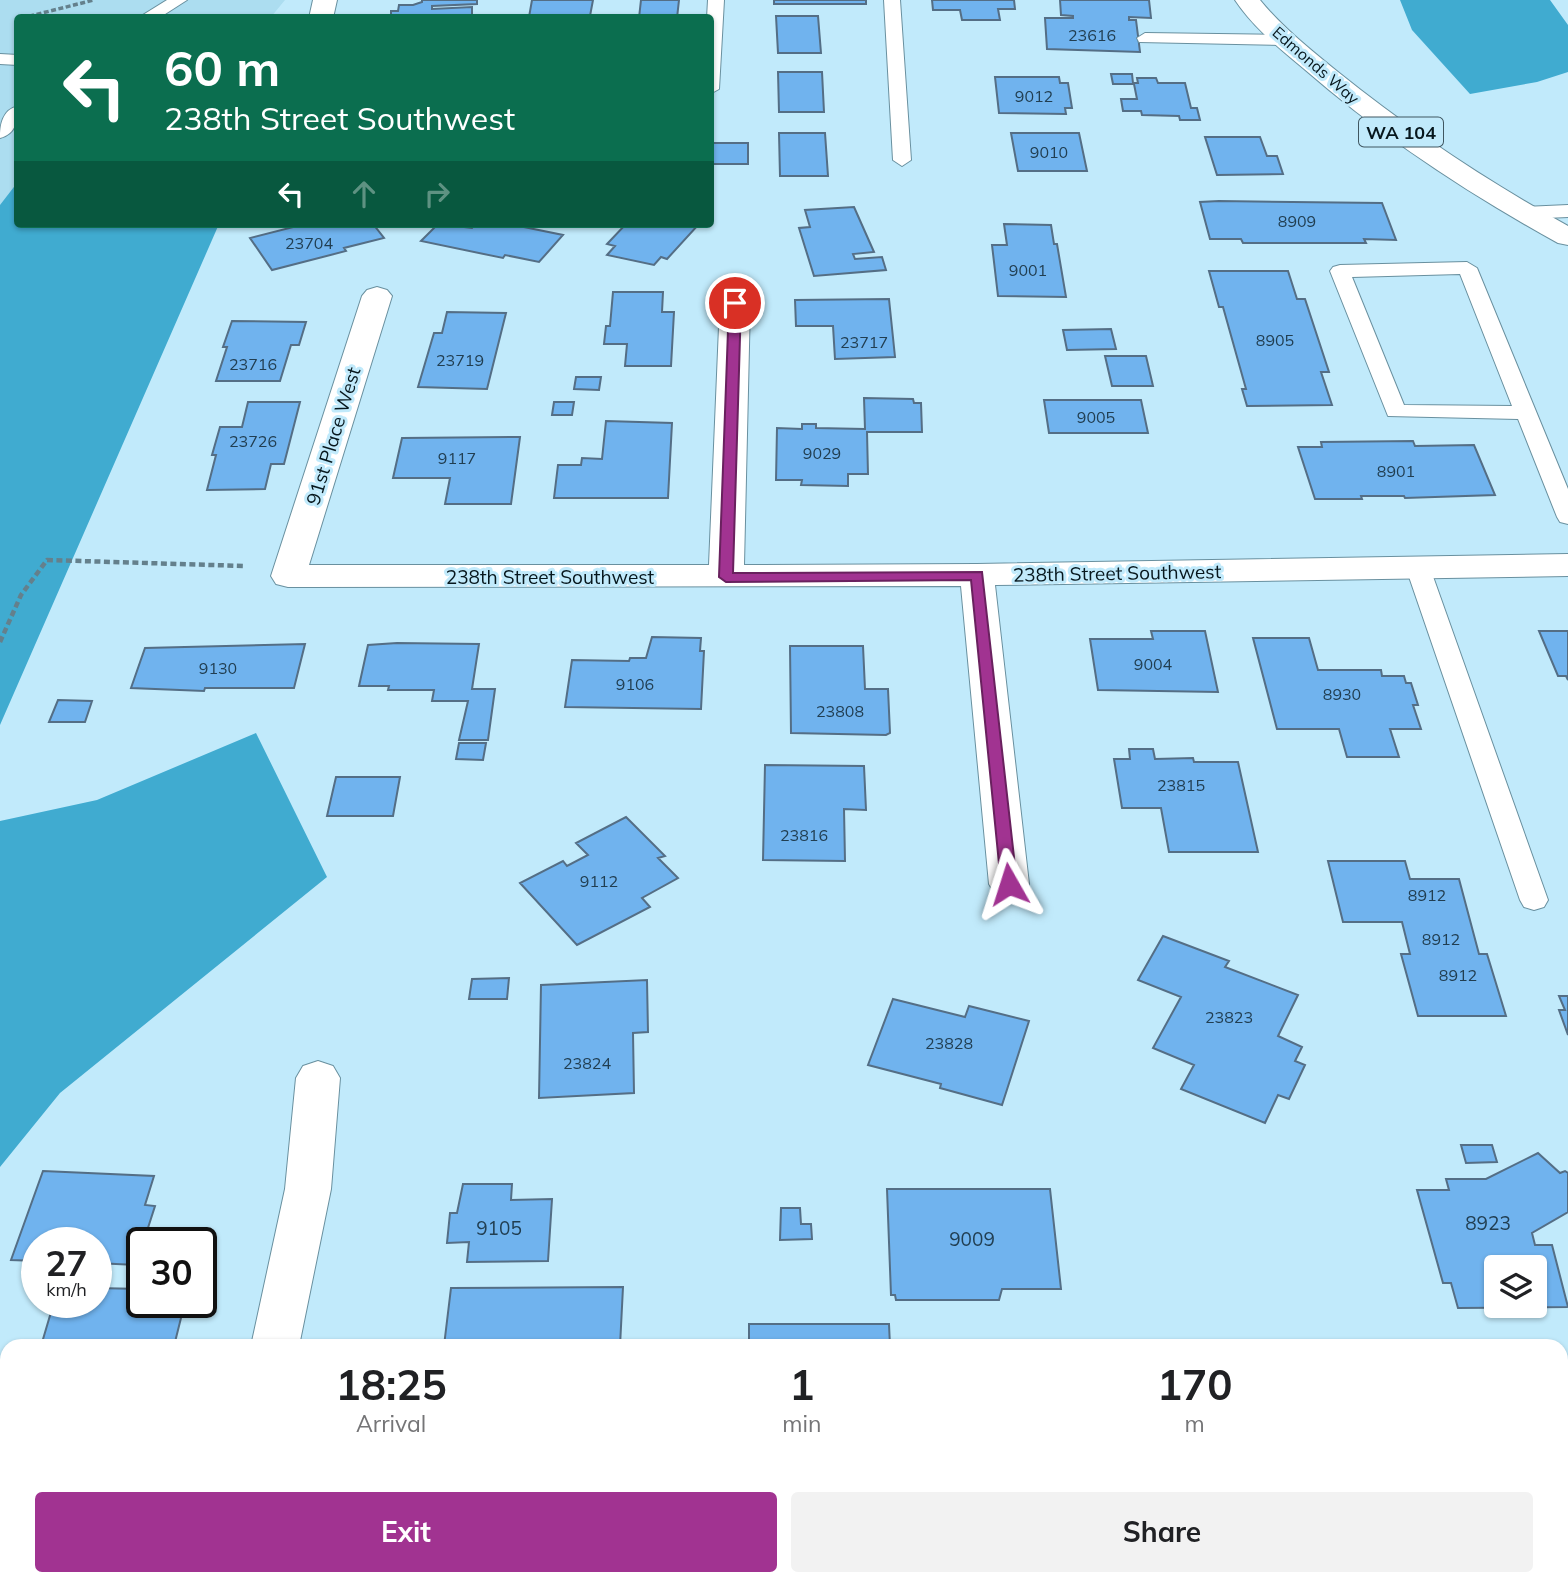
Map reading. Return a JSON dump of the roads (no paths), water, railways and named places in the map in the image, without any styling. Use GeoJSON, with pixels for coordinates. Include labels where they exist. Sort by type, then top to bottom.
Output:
{"type":"FeatureCollection","features":[{"type":"Feature","properties":{"kind":"street","name":"Edmonds Way"},"geometry":{"type":"LineString","coordinates":[[1247,0],[1285,40],[1368,110],[1523,213],[1568,237]]}},
{"type":"Feature","properties":{"kind":"street","name":"91st Place West"},"geometry":{"type":"LineString","coordinates":[[290,571],[377,296]]}},
{"type":"Feature","properties":{"kind":"street"},"geometry":{"type":"LineString","coordinates":[[726,577],[735,303]]}},
{"type":"Feature","properties":{"kind":"street","name":"238th Street Southwest"},"geometry":{"type":"LineString","coordinates":[[290,571],[726,577],[1568,565]]}},
{"type":"Feature","properties":{"kind":"street"},"geometry":{"type":"LineString","coordinates":[[977,575],[1009,884]]}},
{"type":"Feature","properties":{"kind":"street"},"geometry":{"type":"LineString","coordinates":[[276,1339],[308,1189],[318,1078]]}},
{"type":"Feature","properties":{"kind":"lane"},"geometry":{"type":"LineString","coordinates":[[153,14],[179,0]]}},
{"type":"Feature","properties":{"kind":"lane"},"geometry":{"type":"LineString","coordinates":[[714,30],[716,0]]}},
{"type":"Feature","properties":{"kind":"lane"},"geometry":{"type":"LineString","coordinates":[[892,0],[902,160]]}},
{"type":"Feature","properties":{"kind":"lane"},"geometry":{"type":"LineString","coordinates":[[1144,38],[1285,40]]}},
{"type":"Feature","properties":{"kind":"lane"},"geometry":{"type":"LineString","coordinates":[[0,133],[14,116]]}},
{"type":"Feature","properties":{"kind":"lane"},"geometry":{"type":"LineString","coordinates":[[1523,213],[1568,211]]}},
{"type":"Feature","properties":{"kind":"lane"},"geometry":{"type":"LineString","coordinates":[[1526,413],[1396,411],[1340,271],[1467,268],[1526,413],[1568,517]]}},
{"type":"Feature","properties":{"kind":"lane"},"geometry":{"type":"LineString","coordinates":[[1418,568],[1534,900]]}}]}
